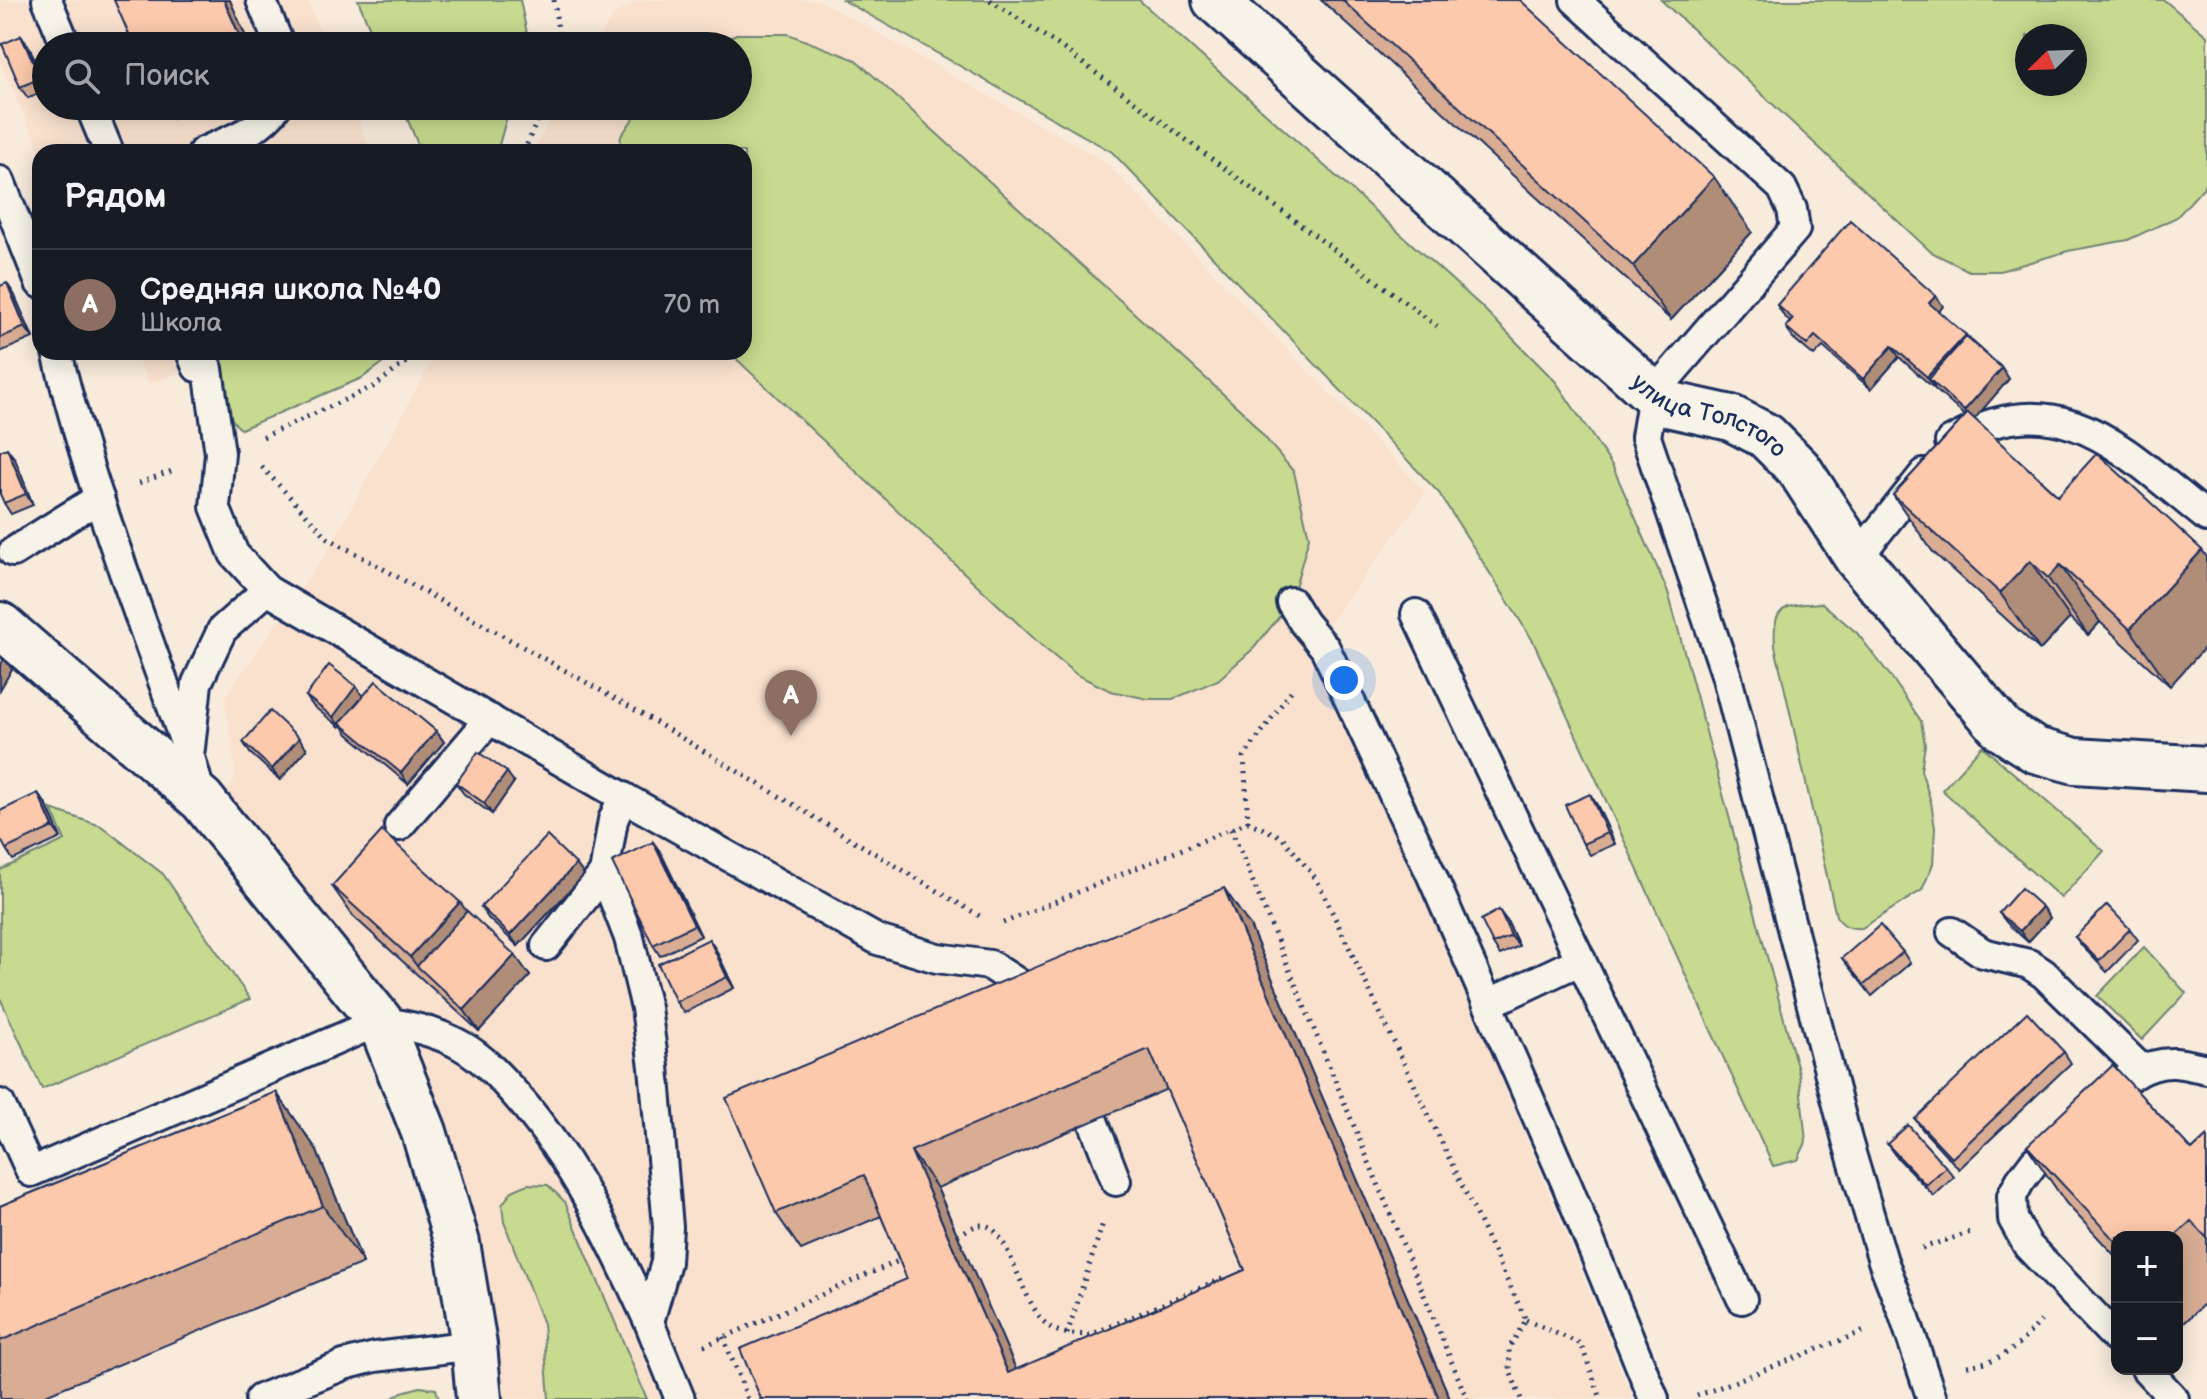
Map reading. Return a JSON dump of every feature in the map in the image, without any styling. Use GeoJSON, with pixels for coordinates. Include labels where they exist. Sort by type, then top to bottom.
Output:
{"type":"FeatureCollection","features":[{"type":"Feature","properties":{"kind":"street","name":"улица Толстого"},"geometry":{"type":"LineString","coordinates":[[1215,0],[1653,394],[1672,405],[1731,418],[1766,436],[1799,469],[1857,558],[2002,729],[2035,750],[2075,761],[2207,769]]}},
{"type":"Feature","properties":{"kind":"street"},"geometry":{"type":"LineString","coordinates":[[0,625],[202,800],[380,1021],[424,1132],[457,1243],[474,1345],[479,1399]]}},
{"type":"Feature","properties":{"kind":"lane"},"geometry":{"type":"LineString","coordinates":[[47,0],[60,32]]}},
{"type":"Feature","properties":{"kind":"lane"},"geometry":{"type":"LineString","coordinates":[[261,0],[274,32]]}},
{"type":"Feature","properties":{"kind":"lane"},"geometry":{"type":"LineString","coordinates":[[1575,0],[1782,188],[1792,209],[1795,229],[1653,394],[1646,437],[1726,674],[1804,978],[1883,1261],[1930,1392]]}},
{"type":"Feature","properties":{"kind":"lane"},"geometry":{"type":"LineString","coordinates":[[96,120],[106,144]]}},
{"type":"Feature","properties":{"kind":"lane"},"geometry":{"type":"LineString","coordinates":[[221,144],[254,129],[266,120]]}},
{"type":"Feature","properties":{"kind":"lane"},"geometry":{"type":"LineString","coordinates":[[0,181],[32,263]]}},
{"type":"Feature","properties":{"kind":"lane"},"geometry":{"type":"LineString","coordinates":[[59,360],[99,498],[190,757],[202,800]]}},
{"type":"Feature","properties":{"kind":"lane"},"geometry":{"type":"LineString","coordinates":[[194,360],[197,367],[208,369],[211,383],[220,453],[215,507],[234,554],[267,590],[623,797],[878,940],[937,958],[990,965],[1027,989],[1046,1011]]}},
{"type":"Feature","properties":{"kind":"lane"},"geometry":{"type":"LineString","coordinates":[[1857,558],[1948,444],[1968,432],[2023,418],[2055,417],[2102,435],[2207,517]]}},
{"type":"Feature","properties":{"kind":"lane"},"geometry":{"type":"LineString","coordinates":[[13,552],[99,498]]}},
{"type":"Feature","properties":{"kind":"lane"},"geometry":{"type":"LineString","coordinates":[[190,757],[197,683],[222,630],[267,590]]}},
{"type":"Feature","properties":{"kind":"lane"},"geometry":{"type":"LineString","coordinates":[[1291,602],[1325,648],[1431,874],[1567,1185],[1654,1399]]}},
{"type":"Feature","properties":{"kind":"lane"},"geometry":{"type":"LineString","coordinates":[[1416,614],[1742,1299]]}},
{"type":"Feature","properties":{"kind":"lane"},"geometry":{"type":"LineString","coordinates":[[399,826],[490,719]]}},
{"type":"Feature","properties":{"kind":"lane"},"geometry":{"type":"LineString","coordinates":[[546,946],[604,873],[613,820],[623,797]]}},
{"type":"Feature","properties":{"kind":"lane"},"geometry":{"type":"LineString","coordinates":[[604,873],[629,938],[646,1008],[654,1067],[668,1227],[666,1262],[649,1322]]}},
{"type":"Feature","properties":{"kind":"lane"},"geometry":{"type":"LineString","coordinates":[[1952,932],[1983,953],[2029,964],[2044,974],[2142,1070]]}},
{"type":"Feature","properties":{"kind":"lane"},"geometry":{"type":"LineString","coordinates":[[1488,1004],[1581,960]]}},
{"type":"Feature","properties":{"kind":"lane"},"geometry":{"type":"LineString","coordinates":[[0,1104],[36,1184],[380,1021],[422,1029],[462,1046],[489,1065],[540,1123],[577,1177],[649,1322],[680,1399]]}},
{"type":"Feature","properties":{"kind":"lane"},"geometry":{"type":"LineString","coordinates":[[2111,1333],[2028,1246],[2013,1219],[2012,1196],[2035,1161],[2112,1088],[2142,1070],[2174,1063],[2207,1069]]}},
{"type":"Feature","properties":{"kind":"lane"},"geometry":{"type":"LineString","coordinates":[[1093,1121],[1116,1181]]}},
{"type":"Feature","properties":{"kind":"lane"},"geometry":{"type":"LineString","coordinates":[[260,1399],[344,1365],[375,1357],[474,1345]]}},
{"type":"Feature","properties":{"kind":"lane"},"geometry":{"type":"LineString","coordinates":[[2152,1375],[2174,1399]]}},
{"type":"Feature","properties":{"kind":"path"},"geometry":{"type":"LineString","coordinates":[[554,0],[558,32]]}},
{"type":"Feature","properties":{"kind":"path"},"geometry":{"type":"LineString","coordinates":[[990,0],[1061,47],[1437,326]]}},
{"type":"Feature","properties":{"kind":"path"},"geometry":{"type":"LineString","coordinates":[[527,144],[537,120]]}},
{"type":"Feature","properties":{"kind":"path"},"geometry":{"type":"LineString","coordinates":[[255,440],[375,386],[409,360]]}},
{"type":"Feature","properties":{"kind":"path"},"geometry":{"type":"LineString","coordinates":[[253,458],[328,538],[625,704],[993,924],[1013,920],[1248,822],[1282,837],[1317,880],[1526,1320],[1581,1344],[1601,1399]]}},
{"type":"Feature","properties":{"kind":"path"},"geometry":{"type":"LineString","coordinates":[[99,498],[183,467]]}},
{"type":"Feature","properties":{"kind":"path"},"geometry":{"type":"LineString","coordinates":[[1248,822],[1244,757],[1295,686]]}},
{"type":"Feature","properties":{"kind":"path"},"geometry":{"type":"LineString","coordinates":[[1231,829],[1467,1399]]}},
{"type":"Feature","properties":{"kind":"path"},"geometry":{"type":"LineString","coordinates":[[1067,1334],[1116,1181]]}},
{"type":"Feature","properties":{"kind":"path"},"geometry":{"type":"LineString","coordinates":[[1883,1261],[2013,1219]]}},
{"type":"Feature","properties":{"kind":"path"},"geometry":{"type":"LineString","coordinates":[[958,1235],[981,1225],[994,1228],[1004,1240],[1030,1306],[1051,1328],[1067,1334],[1090,1335],[1224,1278]]}},
{"type":"Feature","properties":{"kind":"path"},"geometry":{"type":"LineString","coordinates":[[666,1362],[908,1257]]}},
{"type":"Feature","properties":{"kind":"path"},"geometry":{"type":"LineString","coordinates":[[1521,1399],[1510,1371],[1509,1348],[1526,1320]]}},
{"type":"Feature","properties":{"kind":"path"},"geometry":{"type":"LineString","coordinates":[[723,1337],[748,1399]]}},
{"type":"Feature","properties":{"kind":"path"},"geometry":{"type":"LineString","coordinates":[[1696,1396],[1845,1340]]}},
{"type":"Feature","properties":{"kind":"path"},"geometry":{"type":"LineString","coordinates":[[1930,1392],[1999,1360],[2020,1344]]}},
{"type":"Feature","properties":{"kind":"shaded area"},"geometry":{"type":"Polygon","coordinates":[[[0,0],[307,0],[321,32],[32,32],[32,120],[358,120],[369,144],[37,144],[0,63],[0,0]]]}},
{"type":"Feature","properties":{"kind":"shaded area"},"geometry":{"type":"Polygon","coordinates":[[[639,0],[819,0],[1106,162],[1426,493],[1310,650],[1421,887],[1633,1399],[491,1399],[366,1025],[210,825],[236,776],[225,697],[328,550],[433,360],[752,360],[752,144],[537,144],[550,120],[752,120],[752,32],[603,32],[614,14],[639,0]]]}},
{"type":"Feature","properties":{"kind":"shaded area"},"geometry":{"type":"Polygon","coordinates":[[[138,360],[211,360],[149,384],[138,360]]]}},
{"type":"Feature","properties":{"kind":"green space"},"geometry":{"type":"Polygon","coordinates":[[[358,0],[520,0],[527,32],[371,32],[358,0]]]}},
{"type":"Feature","properties":{"kind":"green space"},"geometry":{"type":"Polygon","coordinates":[[[843,0],[1139,0],[1481,306],[1556,382],[1613,467],[1668,592],[1799,1074],[1806,1142],[1798,1160],[1773,1166],[1533,641],[1439,493],[1112,152],[843,0]]]}},
{"type":"Feature","properties":{"kind":"green space"},"geometry":{"type":"Polygon","coordinates":[[[1661,0],[2164,0],[2207,36],[2207,177],[2203,188],[2177,217],[2128,240],[2068,251],[2000,271],[1969,271],[1931,252],[1661,0]]]}},
{"type":"Feature","properties":{"kind":"green space"},"geometry":{"type":"Polygon","coordinates":[[[752,34],[788,34],[856,60],[1245,414],[1294,472],[1309,537],[1291,602],[1254,648],[1218,680],[1173,699],[1148,699],[1111,691],[1077,675],[1043,647],[738,360],[752,360],[752,144],[620,144],[621,136],[632,120],[752,120],[752,34]]]}},
{"type":"Feature","properties":{"kind":"green space"},"geometry":{"type":"Polygon","coordinates":[[[408,120],[506,120],[499,144],[418,144],[408,120]]]}},
{"type":"Feature","properties":{"kind":"green space"},"geometry":{"type":"Polygon","coordinates":[[[223,360],[387,360],[362,378],[241,429],[229,414],[223,394],[223,360]]]}},
{"type":"Feature","properties":{"kind":"green space"},"geometry":{"type":"Polygon","coordinates":[[[1822,603],[1857,633],[1892,678],[1921,721],[1925,745],[1921,770],[1935,828],[1933,864],[1922,890],[1862,928],[1847,926],[1836,916],[1775,646],[1779,614],[1790,606],[1822,603]]]}},
{"type":"Feature","properties":{"kind":"green space"},"geometry":{"type":"Polygon","coordinates":[[[1982,746],[2104,851],[2061,898],[1942,790],[1982,746]]]}},
{"type":"Feature","properties":{"kind":"green space"},"geometry":{"type":"Polygon","coordinates":[[[51,809],[101,826],[163,874],[250,999],[42,1089],[0,998],[0,870],[65,840],[51,809]]]}},
{"type":"Feature","properties":{"kind":"green space"},"geometry":{"type":"Polygon","coordinates":[[[2144,947],[2186,993],[2142,1040],[2097,996],[2144,947]]]}},
{"type":"Feature","properties":{"kind":"green space"},"geometry":{"type":"Polygon","coordinates":[[[528,1184],[548,1185],[565,1202],[647,1399],[549,1399],[543,1324],[504,1222],[502,1205],[512,1191],[528,1184]]]}},
{"type":"Feature","properties":{"kind":"green space"},"geometry":{"type":"Polygon","coordinates":[[[420,1387],[436,1389],[439,1399],[391,1399],[402,1392],[420,1387]]]}},
{"type":"Feature","properties":{"kind":"building"},"geometry":{"type":"Polygon","coordinates":[[[114,0],[224,0],[238,32],[128,32],[114,0]]]}},
{"type":"Feature","properties":{"kind":"building"},"geometry":{"type":"Polygon","coordinates":[[[1342,0],[1520,0],[1714,177],[1633,266],[1342,0]]]}},
{"type":"Feature","properties":{"kind":"building"},"geometry":{"type":"Polygon","coordinates":[[[21,36],[32,59],[32,82],[20,87],[2,44],[21,36]]]}},
{"type":"Feature","properties":{"kind":"building"},"geometry":{"type":"Polygon","coordinates":[[[1850,220],[1936,296],[1929,303],[1966,335],[1927,377],[1892,346],[1863,379],[1815,336],[1807,345],[1786,327],[1793,319],[1777,305],[1850,220]]]}},
{"type":"Feature","properties":{"kind":"building"},"geometry":{"type":"Polygon","coordinates":[[[7,283],[25,327],[0,338],[0,286],[7,283]]]}},
{"type":"Feature","properties":{"kind":"building"},"geometry":{"type":"Polygon","coordinates":[[[1966,337],[2002,368],[1964,411],[1929,379],[1966,337]]]}},
{"type":"Feature","properties":{"kind":"building"},"geometry":{"type":"Polygon","coordinates":[[[1968,413],[2058,496],[2097,453],[2202,550],[2130,629],[2060,565],[2048,578],[2030,561],[2000,593],[1893,495],[1968,413]]]}},
{"type":"Feature","properties":{"kind":"building"},"geometry":{"type":"Polygon","coordinates":[[[7,448],[26,494],[4,503],[0,494],[0,451],[7,448]]]}},
{"type":"Feature","properties":{"kind":"building"},"geometry":{"type":"Polygon","coordinates":[[[329,665],[356,686],[333,717],[306,696],[329,665]]]}},
{"type":"Feature","properties":{"kind":"building"},"geometry":{"type":"Polygon","coordinates":[[[376,681],[436,731],[401,773],[340,723],[376,681]]]}},
{"type":"Feature","properties":{"kind":"building"},"geometry":{"type":"Polygon","coordinates":[[[270,711],[299,738],[272,769],[243,742],[270,711]]]}},
{"type":"Feature","properties":{"kind":"building"},"geometry":{"type":"Polygon","coordinates":[[[478,752],[507,772],[484,803],[456,783],[478,752]]]}},
{"type":"Feature","properties":{"kind":"building"},"geometry":{"type":"Polygon","coordinates":[[[38,793],[53,827],[6,849],[0,838],[0,811],[38,793]]]}},
{"type":"Feature","properties":{"kind":"building"},"geometry":{"type":"Polygon","coordinates":[[[1590,794],[1607,833],[1583,844],[1565,805],[1590,794]]]}},
{"type":"Feature","properties":{"kind":"building"},"geometry":{"type":"Polygon","coordinates":[[[382,831],[460,902],[410,957],[332,886],[382,831]]]}},
{"type":"Feature","properties":{"kind":"building"},"geometry":{"type":"Polygon","coordinates":[[[547,836],[576,864],[510,935],[481,907],[547,836]]]}},
{"type":"Feature","properties":{"kind":"building"},"geometry":{"type":"Polygon","coordinates":[[[653,842],[694,925],[653,945],[612,862],[653,842]]]}},
{"type":"Feature","properties":{"kind":"building"},"geometry":{"type":"Polygon","coordinates":[[[1224,888],[1439,1399],[761,1399],[740,1349],[907,1279],[864,1175],[776,1213],[726,1098],[1224,888]],[[1149,1049],[911,1151],[1008,1373],[1245,1270],[1149,1049]]]}},
{"type":"Feature","properties":{"kind":"building"},"geometry":{"type":"Polygon","coordinates":[[[2021,888],[2042,907],[2020,931],[1999,913],[2021,888]]]}},
{"type":"Feature","properties":{"kind":"building"},"geometry":{"type":"Polygon","coordinates":[[[2107,905],[2130,929],[2099,961],[2075,937],[2107,905]]]}},
{"type":"Feature","properties":{"kind":"building"},"geometry":{"type":"Polygon","coordinates":[[[1499,910],[1511,936],[1493,944],[1481,920],[1499,910]]]}},
{"type":"Feature","properties":{"kind":"building"},"geometry":{"type":"Polygon","coordinates":[[[467,911],[515,955],[464,1010],[417,966],[467,911]]]}},
{"type":"Feature","properties":{"kind":"building"},"geometry":{"type":"Polygon","coordinates":[[[1880,925],[1903,952],[1864,985],[1842,958],[1880,925]]]}},
{"type":"Feature","properties":{"kind":"building"},"geometry":{"type":"Polygon","coordinates":[[[709,939],[727,977],[676,1002],[658,964],[709,939]]]}},
{"type":"Feature","properties":{"kind":"building"},"geometry":{"type":"Polygon","coordinates":[[[2027,1012],[2064,1052],[1952,1158],[1915,1119],[2027,1012]]]}},
{"type":"Feature","properties":{"kind":"building"},"geometry":{"type":"Polygon","coordinates":[[[2113,1065],[2192,1150],[2207,1136],[2207,1238],[2191,1221],[2180,1231],[2111,1231],[2111,1237],[2027,1146],[2113,1065]]]}},
{"type":"Feature","properties":{"kind":"building"},"geometry":{"type":"Polygon","coordinates":[[[276,1092],[323,1206],[0,1341],[0,1206],[276,1092]]]}},
{"type":"Feature","properties":{"kind":"building"},"geometry":{"type":"Polygon","coordinates":[[[1908,1125],[1946,1167],[1926,1185],[1887,1144],[1908,1125]]]}},
{"type":"Feature","properties":{"kind":"place","name":"Средняя школа №40"},"geometry":{"type":"Point","coordinates":[791,736]}}]}
